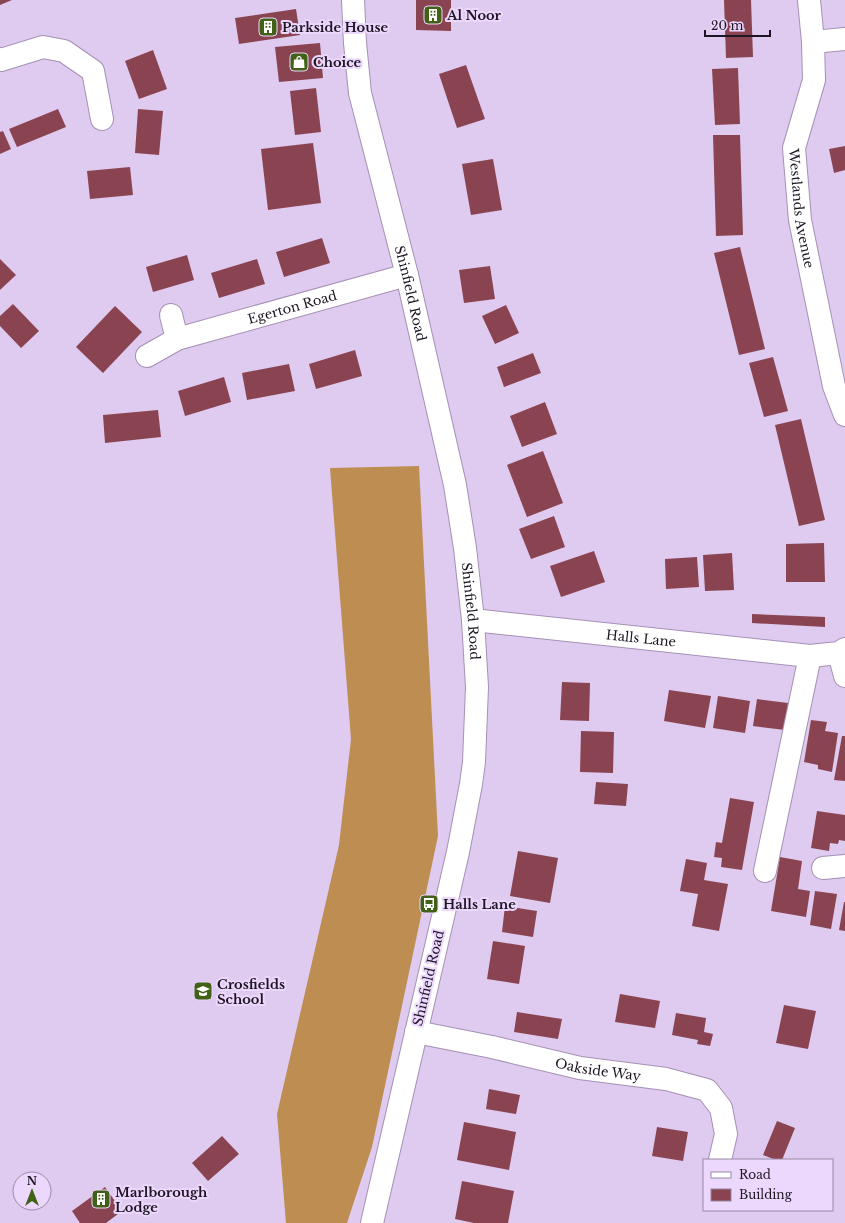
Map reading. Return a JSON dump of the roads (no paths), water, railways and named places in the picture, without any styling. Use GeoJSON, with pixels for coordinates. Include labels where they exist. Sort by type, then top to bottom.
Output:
{"type":"FeatureCollection","features":[{"type":"Feature","properties":{"kind":"street","name":"Shinfield Road"},"geometry":{"type":"LineString","coordinates":[[353,0],[355,43],[360,93],[407,275],[455,485],[465,548],[473,620],[477,687],[474,762],[458,852],[372,1223]]}},
{"type":"Feature","properties":{"kind":"street","name":"Westlands Avenue"},"geometry":{"type":"LineString","coordinates":[[809,0],[813,42],[814,80],[794,148],[800,220],[834,386],[845,415]]}},
{"type":"Feature","properties":{"kind":"street"},"geometry":{"type":"LineString","coordinates":[[813,42],[845,39]]}},
{"type":"Feature","properties":{"kind":"street"},"geometry":{"type":"LineString","coordinates":[[0,59],[2,60],[43,47],[64,51],[93,71],[102,119]]}},
{"type":"Feature","properties":{"kind":"street","name":"Egerton Road"},"geometry":{"type":"LineString","coordinates":[[147,356],[177,340],[407,275]]}},
{"type":"Feature","properties":{"kind":"street"},"geometry":{"type":"LineString","coordinates":[[171,316],[177,340]]}},
{"type":"Feature","properties":{"kind":"street","name":"Halls Lane"},"geometry":{"type":"LineString","coordinates":[[473,620],[810,656],[842,651]]}},
{"type":"Feature","properties":{"kind":"street"},"geometry":{"type":"LineString","coordinates":[[842,651],[845,676]]}},
{"type":"Feature","properties":{"kind":"street"},"geometry":{"type":"LineString","coordinates":[[765,871],[810,656]]}},
{"type":"Feature","properties":{"kind":"street"},"geometry":{"type":"LineString","coordinates":[[823,868],[845,866]]}},
{"type":"Feature","properties":{"kind":"street","name":"Oakside Way"},"geometry":{"type":"LineString","coordinates":[[416,1032],[492,1047],[580,1068],[666,1079],[706,1090],[721,1108],[726,1134],[720,1159]]}},
{"type":"Feature","properties":{"kind":"place","name":"Al Noor"},"geometry":{"type":"Point","coordinates":[433,15]}},
{"type":"Feature","properties":{"kind":"place","name":"Parkside House"},"geometry":{"type":"Point","coordinates":[268,27]}},
{"type":"Feature","properties":{"kind":"place","name":"Choice"},"geometry":{"type":"Point","coordinates":[299,62]}},
{"type":"Feature","properties":{"kind":"place","name":"Halls Lane"},"geometry":{"type":"Point","coordinates":[429,904]}},
{"type":"Feature","properties":{"kind":"place","name":"Crosfields School"},"geometry":{"type":"Point","coordinates":[203,991]}},
{"type":"Feature","properties":{"kind":"place","name":"Marlborough Lodge"},"geometry":{"type":"Point","coordinates":[101,1199]}}]}
